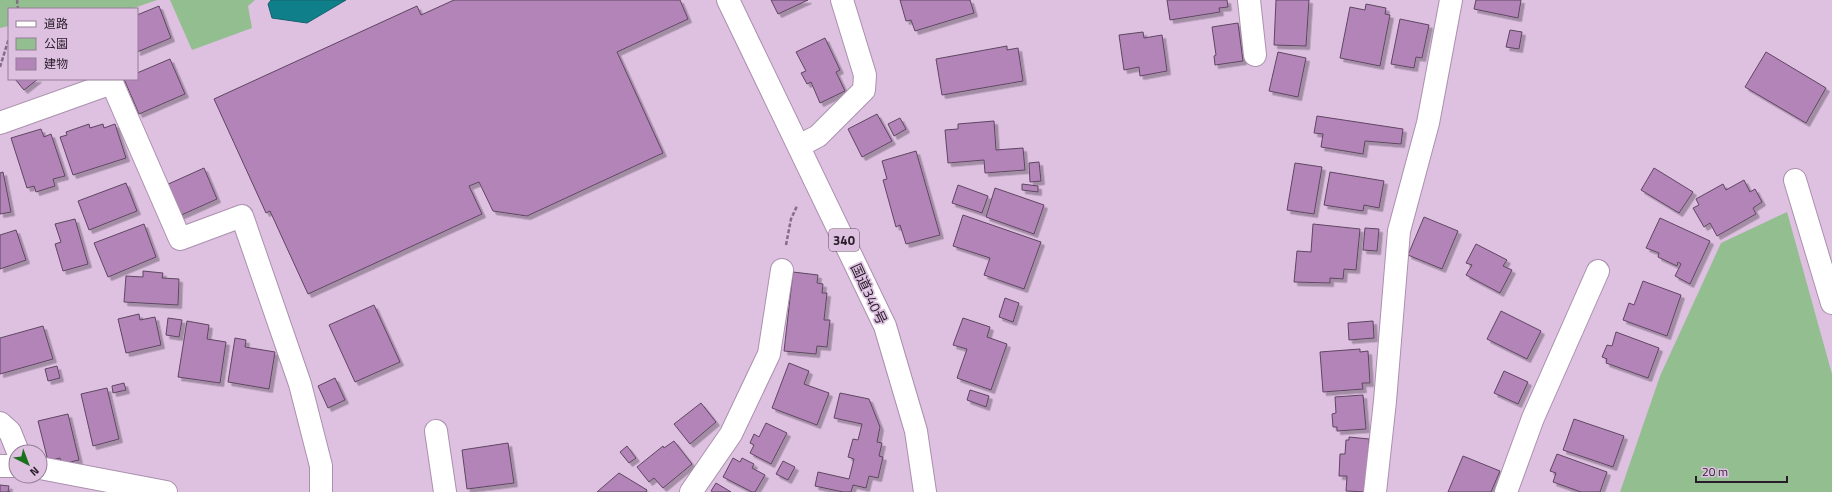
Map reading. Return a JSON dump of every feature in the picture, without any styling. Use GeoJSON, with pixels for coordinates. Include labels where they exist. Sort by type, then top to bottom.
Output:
{"type":"FeatureCollection","features":[{"type":"Feature","properties":{"kind":"main road","name":"国道340号"},"geometry":{"type":"LineString","coordinates":[[728,0],[885,326],[916,431],[925,492]]}},
{"type":"Feature","properties":{"kind":"main road"},"geometry":{"type":"LineString","coordinates":[[799,146],[818,136],[864,90],[865,75],[842,0]]}},
{"type":"Feature","properties":{"kind":"main road"},"geometry":{"type":"LineString","coordinates":[[1250,0],[1255,54]]}},
{"type":"Feature","properties":{"kind":"main road"},"geometry":{"type":"LineString","coordinates":[[1375,492],[1385,400],[1399,231],[1428,123],[1451,0]]}},
{"type":"Feature","properties":{"kind":"main road"},"geometry":{"type":"LineString","coordinates":[[0,122],[112,83],[180,239],[242,216],[300,384],[320,466],[321,492]]}},
{"type":"Feature","properties":{"kind":"main road"},"geometry":{"type":"LineString","coordinates":[[1795,180],[1832,303]]}},
{"type":"Feature","properties":{"kind":"main road"},"geometry":{"type":"LineString","coordinates":[[691,492],[731,434],[769,354],[782,270]]}},
{"type":"Feature","properties":{"kind":"main road"},"geometry":{"type":"LineString","coordinates":[[1506,492],[1533,418],[1598,271]]}},
{"type":"Feature","properties":{"kind":"main road"},"geometry":{"type":"LineString","coordinates":[[0,423],[10,432],[15,444]]}},
{"type":"Feature","properties":{"kind":"main road"},"geometry":{"type":"LineString","coordinates":[[436,431],[445,492]]}},
{"type":"Feature","properties":{"kind":"main road"},"geometry":{"type":"LineString","coordinates":[[48,470],[157,491]]}},
{"type":"Feature","properties":{"kind":"path"},"geometry":{"type":"LineString","coordinates":[[0,67],[8,41]]}},
{"type":"Feature","properties":{"kind":"path"},"geometry":{"type":"LineString","coordinates":[[782,270],[791,219],[798,204]]}},
{"type":"Feature","properties":{"kind":"green space"},"geometry":{"type":"Polygon","coordinates":[[[0,0],[157,0],[134,8],[8,8],[8,26],[0,28],[0,0]]]}},
{"type":"Feature","properties":{"kind":"green space"},"geometry":{"type":"Polygon","coordinates":[[[170,0],[255,0],[248,6],[252,28],[192,50],[170,0]]]}},
{"type":"Feature","properties":{"kind":"green space"},"geometry":{"type":"Polygon","coordinates":[[[1787,212],[1832,374],[1832,492],[1620,492],[1660,376],[1721,243],[1787,212]]]}},
{"type":"Feature","properties":{"kind":"shaded area"},"geometry":{"type":"Polygon","coordinates":[[[271,0],[346,0],[307,23],[272,18],[268,4],[271,0]]]}},
{"type":"Feature","properties":{"kind":"building"},"geometry":{"type":"Polygon","coordinates":[[[454,0],[680,0],[688,19],[617,52],[663,153],[527,216],[493,211],[479,182],[469,186],[482,214],[308,294],[270,211],[266,213],[214,99],[417,6],[421,15],[454,0]]]}},
{"type":"Feature","properties":{"kind":"building"},"geometry":{"type":"Polygon","coordinates":[[[771,0],[808,0],[778,14],[771,0]]]}},
{"type":"Feature","properties":{"kind":"building"},"geometry":{"type":"Polygon","coordinates":[[[900,0],[970,0],[974,13],[915,31],[911,20],[906,21],[900,0]]]}},
{"type":"Feature","properties":{"kind":"building"},"geometry":{"type":"Polygon","coordinates":[[[1167,0],[1227,0],[1228,7],[1219,8],[1220,12],[1170,20],[1167,0]]]}},
{"type":"Feature","properties":{"kind":"building"},"geometry":{"type":"Polygon","coordinates":[[[1276,0],[1309,0],[1306,46],[1274,45],[1276,0]]]}},
{"type":"Feature","properties":{"kind":"building"},"geometry":{"type":"Polygon","coordinates":[[[1476,0],[1521,0],[1518,18],[1474,9],[1476,0]]]}},
{"type":"Feature","properties":{"kind":"building"},"geometry":{"type":"Polygon","coordinates":[[[1366,4],[1386,8],[1385,14],[1390,15],[1380,66],[1340,58],[1350,7],[1365,10],[1366,4]]]}},
{"type":"Feature","properties":{"kind":"building"},"geometry":{"type":"Polygon","coordinates":[[[159,6],[171,38],[138,52],[138,15],[159,6]]]}},
{"type":"Feature","properties":{"kind":"building"},"geometry":{"type":"Polygon","coordinates":[[[1400,19],[1429,25],[1422,58],[1416,57],[1414,68],[1391,64],[1400,19]]]}},
{"type":"Feature","properties":{"kind":"building"},"geometry":{"type":"Polygon","coordinates":[[[1238,23],[1243,61],[1215,65],[1214,56],[1216,55],[1212,27],[1238,23]]]}},
{"type":"Feature","properties":{"kind":"building"},"geometry":{"type":"Polygon","coordinates":[[[1510,30],[1522,32],[1519,49],[1506,47],[1510,30]]]}},
{"type":"Feature","properties":{"kind":"building"},"geometry":{"type":"Polygon","coordinates":[[[1143,32],[1144,38],[1162,35],[1167,71],[1140,76],[1139,67],[1124,70],[1119,35],[1143,32]]]}},
{"type":"Feature","properties":{"kind":"building"},"geometry":{"type":"Polygon","coordinates":[[[825,38],[840,70],[836,72],[845,91],[820,103],[811,82],[807,84],[801,73],[806,71],[796,52],[825,38]]]}},
{"type":"Feature","properties":{"kind":"building"},"geometry":{"type":"Polygon","coordinates":[[[1007,46],[1007,50],[1018,48],[1023,81],[942,95],[936,59],[1007,46]]]}},
{"type":"Feature","properties":{"kind":"building"},"geometry":{"type":"Polygon","coordinates":[[[1278,52],[1306,58],[1298,97],[1269,91],[1278,52]]]}},
{"type":"Feature","properties":{"kind":"building"},"geometry":{"type":"Polygon","coordinates":[[[1766,52],[1826,88],[1806,123],[1745,87],[1766,52]]]}},
{"type":"Feature","properties":{"kind":"building"},"geometry":{"type":"Polygon","coordinates":[[[170,59],[185,94],[139,114],[124,80],[138,80],[138,73],[170,59]]]}},
{"type":"Feature","properties":{"kind":"building"},"geometry":{"type":"Polygon","coordinates":[[[16,80],[37,80],[24,90],[16,80]]]}},
{"type":"Feature","properties":{"kind":"building"},"geometry":{"type":"Polygon","coordinates":[[[877,114],[892,141],[862,157],[848,129],[877,114]]]}},
{"type":"Feature","properties":{"kind":"building"},"geometry":{"type":"Polygon","coordinates":[[[1317,116],[1403,129],[1401,144],[1365,141],[1363,154],[1321,147],[1323,134],[1314,133],[1317,116]]]}},
{"type":"Feature","properties":{"kind":"building"},"geometry":{"type":"Polygon","coordinates":[[[900,118],[906,129],[894,136],[888,124],[900,118]]]}},
{"type":"Feature","properties":{"kind":"building"},"geometry":{"type":"Polygon","coordinates":[[[994,121],[996,150],[1023,148],[1025,170],[985,173],[984,160],[948,163],[945,130],[958,129],[958,124],[994,121]]]}},
{"type":"Feature","properties":{"kind":"building"},"geometry":{"type":"Polygon","coordinates":[[[89,124],[90,128],[103,124],[104,128],[115,124],[126,158],[73,175],[60,137],[67,135],[66,132],[89,124]]]}},
{"type":"Feature","properties":{"kind":"building"},"geometry":{"type":"Polygon","coordinates":[[[41,129],[44,137],[51,134],[65,176],[53,179],[55,186],[36,192],[34,186],[27,188],[11,138],[41,129]]]}},
{"type":"Feature","properties":{"kind":"building"},"geometry":{"type":"Polygon","coordinates":[[[916,151],[940,235],[906,244],[900,225],[896,227],[883,180],[887,179],[882,161],[916,151]]]}},
{"type":"Feature","properties":{"kind":"building"},"geometry":{"type":"Polygon","coordinates":[[[1039,162],[1041,181],[1030,182],[1029,163],[1039,162]]]}},
{"type":"Feature","properties":{"kind":"building"},"geometry":{"type":"Polygon","coordinates":[[[1295,163],[1322,167],[1314,214],[1287,210],[1295,163]]]}},
{"type":"Feature","properties":{"kind":"building"},"geometry":{"type":"Polygon","coordinates":[[[204,168],[217,199],[177,217],[164,186],[204,168]]]}},
{"type":"Feature","properties":{"kind":"building"},"geometry":{"type":"Polygon","coordinates":[[[1654,168],[1693,192],[1679,213],[1641,190],[1654,168]]]}},
{"type":"Feature","properties":{"kind":"building"},"geometry":{"type":"Polygon","coordinates":[[[3,172],[11,212],[0,214],[0,173],[3,172]]]}},
{"type":"Feature","properties":{"kind":"building"},"geometry":{"type":"Polygon","coordinates":[[[1330,172],[1384,181],[1379,208],[1364,205],[1363,211],[1324,205],[1330,172]]]}},
{"type":"Feature","properties":{"kind":"building"},"geometry":{"type":"Polygon","coordinates":[[[1744,180],[1750,192],[1755,189],[1762,202],[1753,208],[1756,214],[1717,236],[1710,223],[1704,227],[1693,208],[1699,205],[1696,199],[1723,184],[1726,190],[1744,180]]]}},
{"type":"Feature","properties":{"kind":"building"},"geometry":{"type":"Polygon","coordinates":[[[126,183],[137,211],[89,230],[78,201],[126,183]]]}},
{"type":"Feature","properties":{"kind":"building"},"geometry":{"type":"Polygon","coordinates":[[[1022,184],[1038,186],[1038,192],[1022,190],[1022,184]]]}},
{"type":"Feature","properties":{"kind":"building"},"geometry":{"type":"Polygon","coordinates":[[[958,185],[988,196],[982,213],[952,203],[958,185]]]}},
{"type":"Feature","properties":{"kind":"building"},"geometry":{"type":"Polygon","coordinates":[[[995,188],[1044,205],[1034,234],[986,217],[995,188]]]}},
{"type":"Feature","properties":{"kind":"building"},"geometry":{"type":"Polygon","coordinates":[[[963,215],[1041,242],[1024,289],[984,275],[990,258],[953,246],[963,215]]]}},
{"type":"Feature","properties":{"kind":"building"},"geometry":{"type":"Polygon","coordinates":[[[1424,217],[1458,231],[1442,269],[1408,255],[1424,217]]]}},
{"type":"Feature","properties":{"kind":"building"},"geometry":{"type":"Polygon","coordinates":[[[1660,218],[1710,241],[1690,284],[1675,276],[1681,264],[1678,262],[1677,266],[1658,257],[1659,253],[1646,248],[1660,218]]]}},
{"type":"Feature","properties":{"kind":"building"},"geometry":{"type":"Polygon","coordinates":[[[75,219],[88,264],[63,271],[55,244],[61,242],[55,224],[75,219]]]}},
{"type":"Feature","properties":{"kind":"building"},"geometry":{"type":"Polygon","coordinates":[[[144,224],[156,257],[108,277],[94,243],[144,224]]]}},
{"type":"Feature","properties":{"kind":"building"},"geometry":{"type":"Polygon","coordinates":[[[1313,224],[1360,229],[1356,270],[1344,269],[1343,279],[1330,278],[1330,283],[1294,282],[1297,251],[1311,252],[1313,224]]]}},
{"type":"Feature","properties":{"kind":"building"},"geometry":{"type":"Polygon","coordinates":[[[1365,228],[1379,229],[1377,251],[1363,250],[1365,228]]]}},
{"type":"Feature","properties":{"kind":"building"},"geometry":{"type":"Polygon","coordinates":[[[16,230],[26,260],[0,269],[0,235],[16,230]]]}},
{"type":"Feature","properties":{"kind":"building"},"geometry":{"type":"Polygon","coordinates":[[[1476,244],[1507,260],[1503,266],[1512,270],[1500,293],[1466,275],[1472,265],[1466,263],[1476,244]]]}},
{"type":"Feature","properties":{"kind":"building"},"geometry":{"type":"Polygon","coordinates":[[[143,271],[163,273],[162,278],[179,279],[178,305],[124,302],[126,276],[143,277],[143,271]]]}},
{"type":"Feature","properties":{"kind":"building"},"geometry":{"type":"Polygon","coordinates":[[[793,272],[818,275],[817,283],[823,284],[822,293],[827,293],[824,320],[830,320],[827,347],[817,346],[816,354],[784,351],[793,272]]]}},
{"type":"Feature","properties":{"kind":"building"},"geometry":{"type":"Polygon","coordinates":[[[1643,281],[1681,295],[1667,336],[1623,320],[1629,303],[1634,305],[1643,281]]]}},
{"type":"Feature","properties":{"kind":"building"},"geometry":{"type":"Polygon","coordinates":[[[1005,298],[1019,303],[1013,322],[999,317],[1005,298]]]}},
{"type":"Feature","properties":{"kind":"building"},"geometry":{"type":"Polygon","coordinates":[[[374,305],[400,362],[355,382],[329,325],[374,305]]]}},
{"type":"Feature","properties":{"kind":"building"},"geometry":{"type":"Polygon","coordinates":[[[1501,311],[1541,331],[1527,359],[1487,339],[1501,311]]]}},
{"type":"Feature","properties":{"kind":"building"},"geometry":{"type":"Polygon","coordinates":[[[139,314],[140,320],[155,317],[161,345],[126,353],[118,319],[139,314]]]}},
{"type":"Feature","properties":{"kind":"building"},"geometry":{"type":"Polygon","coordinates":[[[168,318],[182,320],[179,337],[166,335],[168,318]]]}},
{"type":"Feature","properties":{"kind":"building"},"geometry":{"type":"Polygon","coordinates":[[[963,318],[990,327],[987,337],[1007,344],[991,390],[957,378],[967,349],[953,345],[963,318]]]}},
{"type":"Feature","properties":{"kind":"building"},"geometry":{"type":"Polygon","coordinates":[[[187,321],[209,325],[207,339],[226,342],[220,383],[178,377],[187,321]]]}},
{"type":"Feature","properties":{"kind":"building"},"geometry":{"type":"Polygon","coordinates":[[[1373,321],[1374,338],[1349,340],[1348,323],[1373,321]]]}},
{"type":"Feature","properties":{"kind":"building"},"geometry":{"type":"Polygon","coordinates":[[[43,326],[53,359],[0,374],[0,338],[43,326]]]}},
{"type":"Feature","properties":{"kind":"building"},"geometry":{"type":"Polygon","coordinates":[[[1616,332],[1659,348],[1648,378],[1606,363],[1607,359],[1602,357],[1607,345],[1612,346],[1616,332]]]}},
{"type":"Feature","properties":{"kind":"building"},"geometry":{"type":"Polygon","coordinates":[[[235,338],[246,340],[245,347],[275,352],[269,389],[228,382],[235,338]]]}},
{"type":"Feature","properties":{"kind":"building"},"geometry":{"type":"Polygon","coordinates":[[[1360,349],[1360,352],[1368,351],[1370,383],[1362,383],[1363,389],[1323,392],[1320,352],[1360,349]]]}},
{"type":"Feature","properties":{"kind":"building"},"geometry":{"type":"Polygon","coordinates":[[[789,363],[809,371],[804,384],[829,393],[817,425],[772,408],[789,363]]]}},
{"type":"Feature","properties":{"kind":"building"},"geometry":{"type":"Polygon","coordinates":[[[57,366],[60,378],[48,381],[45,369],[57,366]]]}},
{"type":"Feature","properties":{"kind":"building"},"geometry":{"type":"Polygon","coordinates":[[[1504,371],[1528,382],[1518,404],[1494,393],[1504,371]]]}},
{"type":"Feature","properties":{"kind":"building"},"geometry":{"type":"Polygon","coordinates":[[[335,378],[345,400],[328,408],[318,386],[335,378]]]}},
{"type":"Feature","properties":{"kind":"building"},"geometry":{"type":"Polygon","coordinates":[[[124,383],[126,390],[113,393],[112,386],[124,383]]]}},
{"type":"Feature","properties":{"kind":"building"},"geometry":{"type":"Polygon","coordinates":[[[107,388],[119,439],[93,446],[81,394],[107,388]]]}},
{"type":"Feature","properties":{"kind":"building"},"geometry":{"type":"Polygon","coordinates":[[[970,390],[989,396],[986,407],[967,400],[970,390]]]}},
{"type":"Feature","properties":{"kind":"building"},"geometry":{"type":"Polygon","coordinates":[[[840,393],[869,399],[880,427],[877,442],[882,443],[879,456],[883,457],[878,478],[869,476],[866,488],[853,485],[851,492],[843,492],[815,486],[818,472],[849,479],[854,459],[848,457],[853,439],[858,440],[862,424],[834,418],[840,393]]]}},
{"type":"Feature","properties":{"kind":"building"},"geometry":{"type":"Polygon","coordinates":[[[1363,395],[1366,429],[1337,431],[1337,427],[1333,427],[1332,414],[1336,413],[1335,397],[1363,395]]]}},
{"type":"Feature","properties":{"kind":"building"},"geometry":{"type":"Polygon","coordinates":[[[701,403],[716,422],[690,444],[674,424],[701,403]]]}},
{"type":"Feature","properties":{"kind":"building"},"geometry":{"type":"Polygon","coordinates":[[[68,414],[79,460],[62,464],[60,458],[48,461],[48,444],[44,444],[38,421],[68,414]]]}},
{"type":"Feature","properties":{"kind":"building"},"geometry":{"type":"Polygon","coordinates":[[[1574,419],[1624,436],[1613,467],[1563,450],[1574,419]]]}},
{"type":"Feature","properties":{"kind":"building"},"geometry":{"type":"Polygon","coordinates":[[[766,423],[787,433],[771,464],[750,453],[754,445],[750,443],[754,434],[759,437],[766,423]]]}},
{"type":"Feature","properties":{"kind":"building"},"geometry":{"type":"Polygon","coordinates":[[[1349,437],[1369,439],[1366,492],[1346,491],[1347,476],[1339,476],[1340,454],[1345,454],[1346,440],[1349,440],[1349,437]]]}},
{"type":"Feature","properties":{"kind":"building"},"geometry":{"type":"Polygon","coordinates":[[[674,441],[692,464],[663,488],[654,478],[649,482],[637,467],[663,446],[664,448],[674,441]]]}},
{"type":"Feature","properties":{"kind":"building"},"geometry":{"type":"Polygon","coordinates":[[[508,443],[514,483],[467,489],[462,450],[508,443]]]}},
{"type":"Feature","properties":{"kind":"building"},"geometry":{"type":"Polygon","coordinates":[[[627,446],[636,458],[629,463],[620,452],[627,446]]]}},
{"type":"Feature","properties":{"kind":"building"},"geometry":{"type":"Polygon","coordinates":[[[1557,454],[1607,472],[1600,492],[1581,492],[1553,482],[1556,473],[1550,471],[1557,454]]]}},
{"type":"Feature","properties":{"kind":"building"},"geometry":{"type":"Polygon","coordinates":[[[1463,456],[1500,471],[1491,492],[1448,492],[1463,456]]]}},
{"type":"Feature","properties":{"kind":"building"},"geometry":{"type":"Polygon","coordinates":[[[733,458],[740,462],[742,458],[754,464],[752,468],[765,475],[755,492],[752,492],[723,477],[733,458]]]}},
{"type":"Feature","properties":{"kind":"building"},"geometry":{"type":"Polygon","coordinates":[[[783,461],[795,467],[788,480],[776,474],[783,461]]]}},
{"type":"Feature","properties":{"kind":"building"},"geometry":{"type":"Polygon","coordinates":[[[619,473],[647,490],[646,492],[597,492],[619,473]]]}},
{"type":"Feature","properties":{"kind":"building"},"geometry":{"type":"Polygon","coordinates":[[[716,483],[731,492],[711,491],[716,483]]]}},
{"type":"Feature","properties":{"kind":"building"},"geometry":{"type":"Polygon","coordinates":[[[0,485],[9,486],[8,492],[0,492],[0,485]]]}}]}
